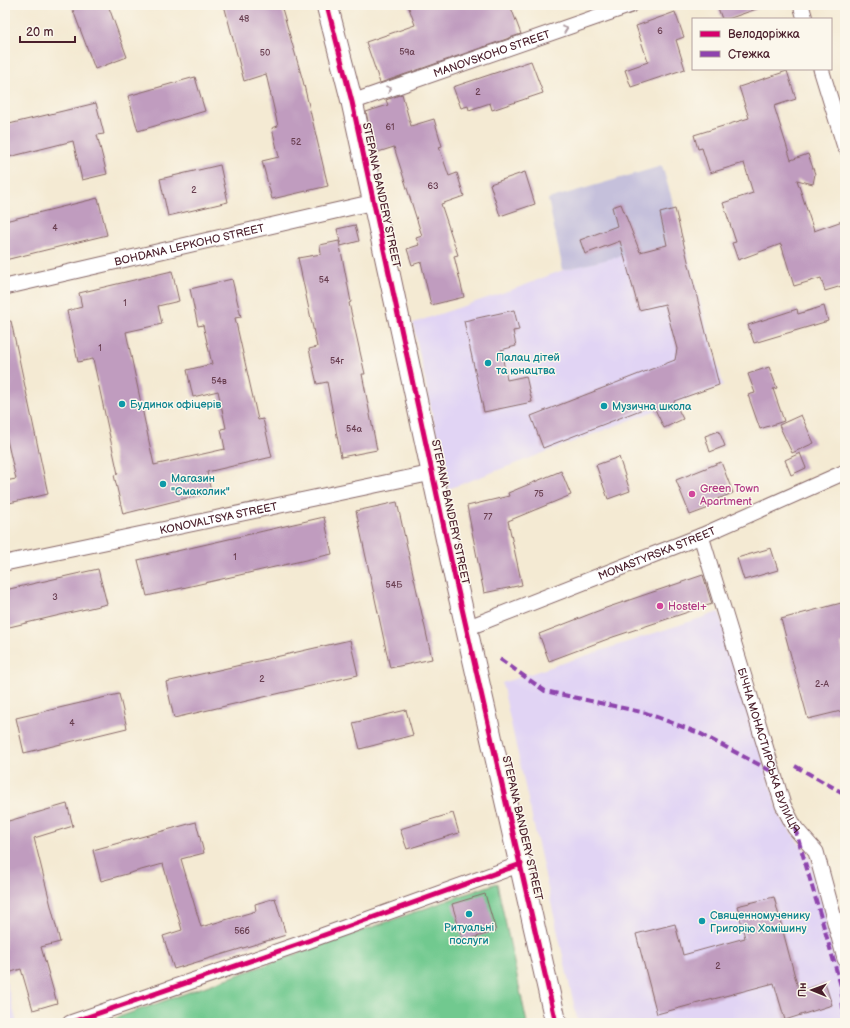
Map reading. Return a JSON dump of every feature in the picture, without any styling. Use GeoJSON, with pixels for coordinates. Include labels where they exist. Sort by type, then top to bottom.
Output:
{"type":"FeatureCollection","features":[{"type":"Feature","properties":{"kind":"street","name":"STEPANA BANDERY STREET"},"geometry":{"type":"LineString","coordinates":[[328,5],[352,102],[432,473],[556,1023]]}},
{"type":"Feature","properties":{"kind":"street","name":"MANOVSKOHO STREET"},"geometry":{"type":"LineString","coordinates":[[352,102],[631,5]]}},
{"type":"Feature","properties":{"kind":"street"},"geometry":{"type":"LineString","coordinates":[[801,5],[806,18]]}},
{"type":"Feature","properties":{"kind":"street"},"geometry":{"type":"LineString","coordinates":[[821,70],[845,147]]}},
{"type":"Feature","properties":{"kind":"street","name":"BOHDANA LEPKOHO STREET"},"geometry":{"type":"LineString","coordinates":[[5,287],[374,202]]}},
{"type":"Feature","properties":{"kind":"street","name":"MONASTYRSKA STREET"},"geometry":{"type":"LineString","coordinates":[[467,628],[701,536],[845,472]]}},
{"type":"Feature","properties":{"kind":"street","name":"KONOVALTSYA STREET"},"geometry":{"type":"LineString","coordinates":[[5,563],[432,473]]}},
{"type":"Feature","properties":{"kind":"street","name":"БІЧНА МОНАСТИРСЬКА ВУЛИЦЯ"},"geometry":{"type":"LineString","coordinates":[[701,536],[783,805],[794,828],[816,852],[845,959]]}},
{"type":"Feature","properties":{"kind":"street"},"geometry":{"type":"LineString","coordinates":[[70,1023],[302,943],[521,864]]}},
{"type":"Feature","properties":{"kind":"shaded area"},"geometry":{"type":"Polygon","coordinates":[[[662,166],[675,209],[660,213],[667,245],[563,270],[548,199],[662,166]]]}},
{"type":"Feature","properties":{"kind":"shaded area"},"geometry":{"type":"Polygon","coordinates":[[[675,209],[723,385],[448,489],[413,323],[517,288],[563,270],[667,244],[660,213],[675,209]]]}},
{"type":"Feature","properties":{"kind":"shaded area"},"geometry":{"type":"Polygon","coordinates":[[[719,612],[780,817],[811,859],[845,982],[845,1023],[578,1023],[502,683],[719,612]]]}},
{"type":"Feature","properties":{"kind":"shaded area"},"geometry":{"type":"Polygon","coordinates":[[[5,977],[17,1023],[5,1023],[5,977]]]}},
{"type":"Feature","properties":{"kind":"green space"},"geometry":{"type":"Polygon","coordinates":[[[497,883],[527,1023],[102,1023],[497,883]]]}},
{"type":"Feature","properties":{"kind":"building"},"geometry":{"type":"Polygon","coordinates":[[[71,5],[108,5],[127,57],[95,69],[71,5]]]}},
{"type":"Feature","properties":{"kind":"building"},"geometry":{"type":"Polygon","coordinates":[[[224,5],[281,5],[303,81],[328,186],[272,199],[262,161],[279,157],[272,128],[278,126],[266,74],[244,81],[224,5]]]}},
{"type":"Feature","properties":{"kind":"building"},"geometry":{"type":"Polygon","coordinates":[[[408,5],[510,5],[521,34],[380,83],[366,42],[415,25],[408,5]]]}},
{"type":"Feature","properties":{"kind":"building"},"geometry":{"type":"Polygon","coordinates":[[[717,5],[762,5],[762,7],[731,18],[722,18],[717,5]]]}},
{"type":"Feature","properties":{"kind":"building"},"geometry":{"type":"Polygon","coordinates":[[[675,12],[684,37],[676,40],[685,69],[631,87],[625,70],[648,62],[636,26],[675,12]]]}},
{"type":"Feature","properties":{"kind":"building"},"geometry":{"type":"Polygon","coordinates":[[[531,61],[543,93],[492,110],[490,103],[469,110],[468,106],[461,108],[453,87],[531,61]]]}},
{"type":"Feature","properties":{"kind":"building"},"geometry":{"type":"Polygon","coordinates":[[[787,71],[796,99],[774,106],[791,160],[808,154],[815,174],[813,184],[797,180],[814,231],[845,220],[845,285],[825,291],[821,278],[794,286],[781,244],[738,260],[732,243],[736,242],[723,203],[753,193],[744,163],[710,173],[702,148],[698,149],[694,135],[749,118],[739,87],[787,71]]]}},
{"type":"Feature","properties":{"kind":"building"},"geometry":{"type":"Polygon","coordinates":[[[195,77],[205,111],[138,131],[128,96],[195,77]]]}},
{"type":"Feature","properties":{"kind":"building"},"geometry":{"type":"Polygon","coordinates":[[[402,94],[411,126],[434,119],[442,146],[439,147],[449,176],[457,173],[464,196],[441,204],[458,255],[454,256],[464,297],[431,305],[421,262],[412,265],[407,249],[419,245],[416,238],[422,236],[394,147],[375,153],[366,112],[388,105],[386,100],[402,94]]]}},
{"type":"Feature","properties":{"kind":"building"},"geometry":{"type":"Polygon","coordinates":[[[96,103],[104,134],[97,135],[107,174],[82,180],[73,141],[5,158],[5,125],[96,103]]]}},
{"type":"Feature","properties":{"kind":"building"},"geometry":{"type":"Polygon","coordinates":[[[220,165],[228,202],[168,216],[160,179],[220,165]]]}},
{"type":"Feature","properties":{"kind":"building"},"geometry":{"type":"Polygon","coordinates":[[[525,172],[535,204],[500,216],[490,184],[525,172]]]}},
{"type":"Feature","properties":{"kind":"building"},"geometry":{"type":"Polygon","coordinates":[[[98,198],[107,235],[5,260],[5,221],[98,198]]]}},
{"type":"Feature","properties":{"kind":"building"},"geometry":{"type":"Polygon","coordinates":[[[621,204],[640,252],[667,245],[660,213],[675,209],[719,385],[674,401],[683,419],[664,428],[653,405],[543,448],[531,416],[675,360],[677,349],[665,304],[639,310],[620,241],[585,254],[580,240],[617,226],[612,207],[621,204]]]}},
{"type":"Feature","properties":{"kind":"building"},"geometry":{"type":"Polygon","coordinates":[[[355,225],[359,241],[341,246],[337,229],[355,225]]]}},
{"type":"Feature","properties":{"kind":"building"},"geometry":{"type":"Polygon","coordinates":[[[339,241],[351,302],[349,303],[365,374],[362,374],[377,450],[341,457],[327,382],[317,384],[309,349],[317,347],[298,258],[321,254],[320,245],[339,241]]]}},
{"type":"Feature","properties":{"kind":"building"},"geometry":{"type":"Polygon","coordinates":[[[172,271],[179,301],[158,306],[162,324],[126,332],[154,465],[225,449],[221,429],[226,428],[218,391],[193,397],[187,370],[212,364],[203,325],[198,326],[190,289],[232,279],[241,317],[235,318],[258,420],[263,419],[272,457],[207,472],[211,492],[123,514],[114,475],[118,474],[93,359],[78,362],[67,311],[82,307],[79,293],[172,271]]]}},
{"type":"Feature","properties":{"kind":"building"},"geometry":{"type":"Polygon","coordinates":[[[824,306],[828,321],[754,343],[748,325],[797,309],[798,314],[824,306]]]}},
{"type":"Feature","properties":{"kind":"building","name":"Палац дітей та юнацтва"},"geometry":{"type":"Polygon","coordinates":[[[514,310],[519,330],[513,331],[516,346],[501,350],[507,380],[526,376],[532,402],[484,412],[464,321],[514,310]]]}},
{"type":"Feature","properties":{"kind":"building"},"geometry":{"type":"Polygon","coordinates":[[[11,321],[48,494],[5,504],[5,481],[16,479],[5,431],[5,322],[11,321]]]}},
{"type":"Feature","properties":{"kind":"building"},"geometry":{"type":"Polygon","coordinates":[[[769,367],[777,388],[773,389],[784,421],[760,429],[748,395],[755,393],[748,374],[769,367]]]}},
{"type":"Feature","properties":{"kind":"building"},"geometry":{"type":"Polygon","coordinates":[[[801,415],[814,443],[792,453],[779,425],[801,415]]]}},
{"type":"Feature","properties":{"kind":"building"},"geometry":{"type":"Polygon","coordinates":[[[719,431],[725,446],[710,452],[705,436],[719,431]]]}},
{"type":"Feature","properties":{"kind":"building"},"geometry":{"type":"Polygon","coordinates":[[[800,453],[806,468],[791,475],[785,460],[800,453]]]}},
{"type":"Feature","properties":{"kind":"building"},"geometry":{"type":"Polygon","coordinates":[[[619,457],[630,491],[608,499],[596,465],[619,457]]]}},
{"type":"Feature","properties":{"kind":"building"},"geometry":{"type":"Polygon","coordinates":[[[721,462],[733,493],[707,503],[709,508],[690,515],[676,480],[721,462]]]}},
{"type":"Feature","properties":{"kind":"building"},"geometry":{"type":"Polygon","coordinates":[[[561,471],[571,495],[508,521],[522,585],[484,593],[467,506],[509,496],[508,493],[561,471]]]}},
{"type":"Feature","properties":{"kind":"building"},"geometry":{"type":"Polygon","coordinates":[[[397,502],[432,659],[390,668],[356,511],[397,502]]]}},
{"type":"Feature","properties":{"kind":"building"},"geometry":{"type":"Polygon","coordinates":[[[324,517],[332,554],[147,596],[138,560],[324,517]]]}},
{"type":"Feature","properties":{"kind":"building"},"geometry":{"type":"Polygon","coordinates":[[[771,548],[778,570],[744,580],[737,558],[771,548]]]}},
{"type":"Feature","properties":{"kind":"building"},"geometry":{"type":"Polygon","coordinates":[[[98,569],[107,604],[5,628],[5,590],[98,569]]]}},
{"type":"Feature","properties":{"kind":"building","name":"Hostel+"},"geometry":{"type":"Polygon","coordinates":[[[703,575],[712,604],[613,637],[549,661],[539,634],[603,609],[703,575]]]}},
{"type":"Feature","properties":{"kind":"building"},"geometry":{"type":"Polygon","coordinates":[[[845,602],[845,643],[841,644],[845,658],[845,710],[808,719],[781,619],[845,602]]]}},
{"type":"Feature","properties":{"kind":"building"},"geometry":{"type":"Polygon","coordinates":[[[350,640],[358,675],[174,718],[166,682],[350,640]]]}},
{"type":"Feature","properties":{"kind":"building"},"geometry":{"type":"Polygon","coordinates":[[[119,694],[127,728],[24,753],[16,718],[119,694]]]}},
{"type":"Feature","properties":{"kind":"building"},"geometry":{"type":"Polygon","coordinates":[[[406,710],[413,735],[360,749],[353,723],[406,710]]]}},
{"type":"Feature","properties":{"kind":"building"},"geometry":{"type":"Polygon","coordinates":[[[67,804],[73,826],[34,838],[60,942],[41,947],[57,1003],[33,1010],[21,969],[5,974],[5,822],[67,804]]]}},
{"type":"Feature","properties":{"kind":"building"},"geometry":{"type":"Polygon","coordinates":[[[453,813],[459,833],[407,849],[400,829],[453,813]]]}},
{"type":"Feature","properties":{"kind":"building"},"geometry":{"type":"Polygon","coordinates":[[[196,822],[204,853],[181,859],[201,927],[256,911],[255,904],[275,898],[286,935],[174,969],[163,936],[182,930],[163,864],[101,881],[93,850],[196,822]]]}},
{"type":"Feature","properties":{"kind":"building","name":"Ритуальні послуги"},"geometry":{"type":"Polygon","coordinates":[[[485,894],[496,931],[463,941],[452,904],[485,894]]]}},
{"type":"Feature","properties":{"kind":"building"},"geometry":{"type":"Polygon","coordinates":[[[774,897],[799,992],[825,983],[832,1005],[785,1020],[774,983],[657,1014],[636,934],[675,924],[683,955],[745,938],[737,906],[774,897]]]}},
{"type":"Feature","properties":{"kind":"marked path"},"geometry":{"type":"LineString","coordinates":[[500,659],[545,691],[646,713],[699,733],[773,772]]}},
{"type":"Feature","properties":{"kind":"marked path"},"geometry":{"type":"LineString","coordinates":[[795,766],[845,794]]}},
{"type":"Feature","properties":{"kind":"marked path"},"geometry":{"type":"LineString","coordinates":[[795,828],[841,986],[844,1019],[842,1023]]}},
{"type":"Feature","properties":{"kind":"cycle path"},"geometry":{"type":"LineString","coordinates":[[327,5],[352,102],[453,569],[556,1023]]}},
{"type":"Feature","properties":{"kind":"cycle path"},"geometry":{"type":"LineString","coordinates":[[70,1023],[302,943],[521,864]]}},
{"type":"Feature","properties":{"kind":"place","name":"Палац дітей та юнацтва"},"geometry":{"type":"Point","coordinates":[488,363]}},
{"type":"Feature","properties":{"kind":"place","name":"Будинок офіцерів"},"geometry":{"type":"Point","coordinates":[122,404]}},
{"type":"Feature","properties":{"kind":"place","name":"Музична школа"},"geometry":{"type":"Point","coordinates":[604,406]}},
{"type":"Feature","properties":{"kind":"place","name":"Магазин \"Смаколик\""},"geometry":{"type":"Point","coordinates":[163,484]}},
{"type":"Feature","properties":{"kind":"place","name":"Green Town Apartment"},"geometry":{"type":"Point","coordinates":[692,494]}},
{"type":"Feature","properties":{"kind":"place","name":"Hostel+"},"geometry":{"type":"Point","coordinates":[660,606]}},
{"type":"Feature","properties":{"kind":"place","name":"Ритуальні послуги"},"geometry":{"type":"Point","coordinates":[469,914]}},
{"type":"Feature","properties":{"kind":"place","name":"Священномученику Григорію Хомішину"},"geometry":{"type":"Point","coordinates":[702,921]}}]}
